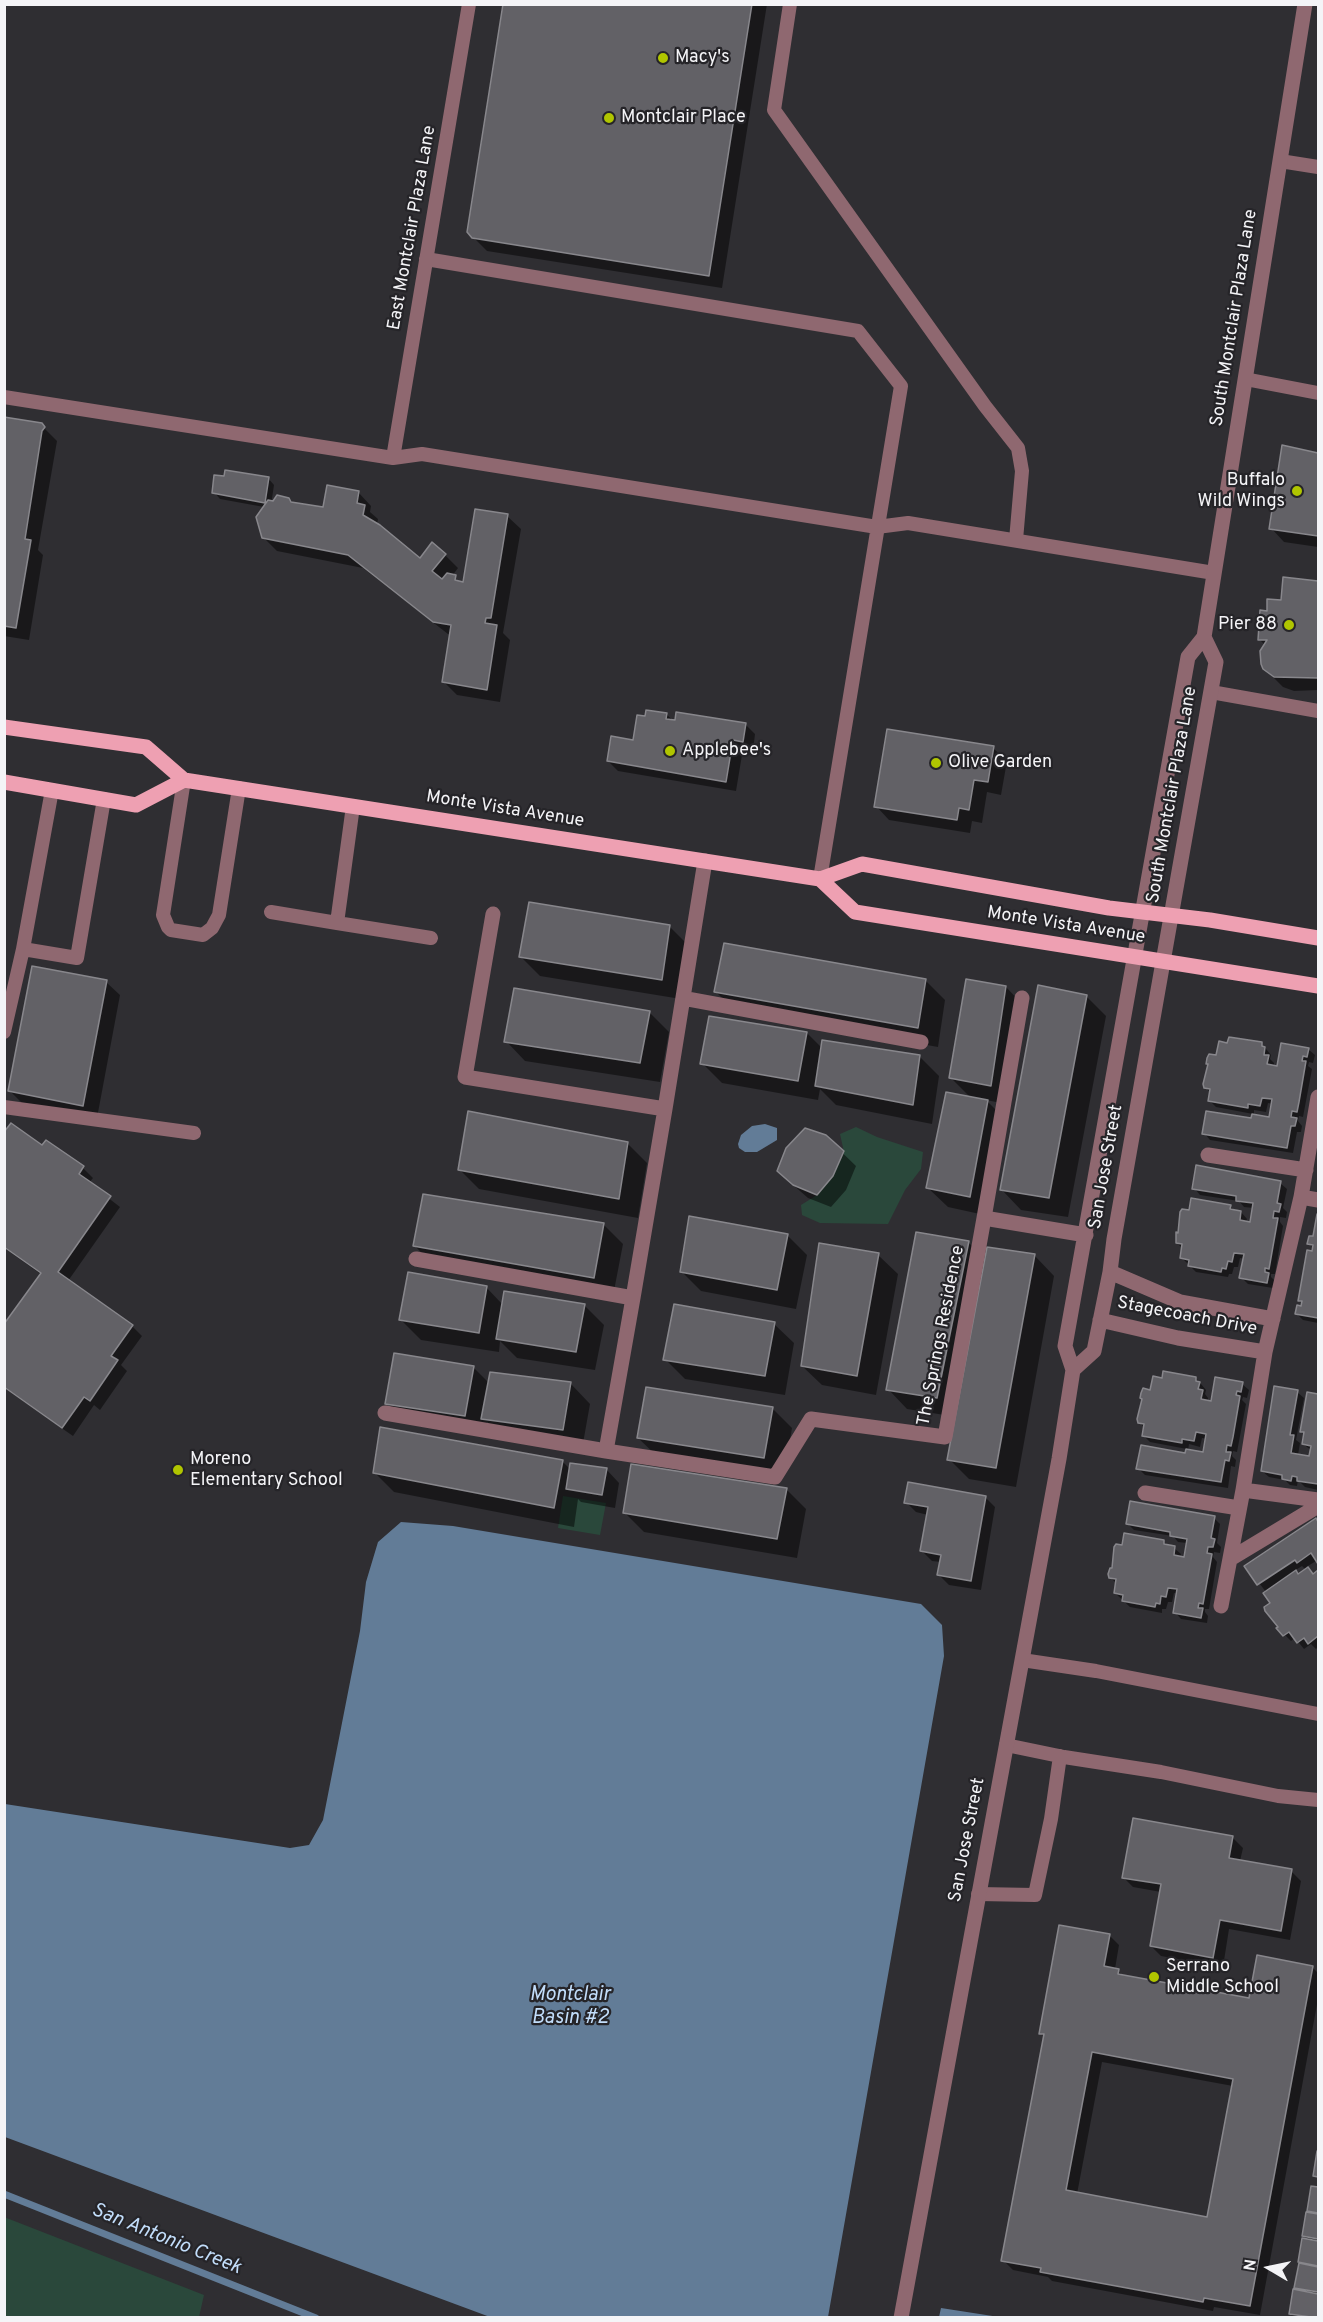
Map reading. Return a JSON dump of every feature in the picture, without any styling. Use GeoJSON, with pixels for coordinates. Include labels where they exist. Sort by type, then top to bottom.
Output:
{"type":"FeatureCollection","features":[{"type":"Feature","properties":{"kind":"main road"},"geometry":{"type":"LineString","coordinates":[[4,727],[146,747],[184,780],[136,805],[4,782]]}},
{"type":"Feature","properties":{"kind":"main road","name":"Monte Vista Avenue"},"geometry":{"type":"LineString","coordinates":[[184,780],[820,879],[862,864],[1098,906],[1210,920],[1318,938]]}},
{"type":"Feature","properties":{"kind":"main road","name":"Monte Vista Avenue"},"geometry":{"type":"LineString","coordinates":[[820,879],[855,912],[1318,986]]}},
{"type":"Feature","properties":{"kind":"street","name":"South Montclair Plaza Lane"},"geometry":{"type":"LineString","coordinates":[[1136,957],[1188,657],[1204,637],[1305,4]]}},
{"type":"Feature","properties":{"kind":"street","name":"South Montclair Plaza Lane"},"geometry":{"type":"LineString","coordinates":[[1164,962],[1216,662],[1204,637]]}},
{"type":"Feature","properties":{"kind":"street"},"geometry":{"type":"LineString","coordinates":[[385,1413],[606,1451],[705,861]]}},
{"type":"Feature","properties":{"kind":"street"},"geometry":{"type":"LineString","coordinates":[[493,914],[465,1077],[665,1109]]}},
{"type":"Feature","properties":{"kind":"street","name":"San Jose Street"},"geometry":{"type":"LineString","coordinates":[[901,2318],[1073,1370],[1065,1346],[1136,957]]}},
{"type":"Feature","properties":{"kind":"street","name":"San Jose Street"},"geometry":{"type":"LineString","coordinates":[[1073,1370],[1094,1351],[1164,962]]}},
{"type":"Feature","properties":{"kind":"street"},"geometry":{"type":"LineString","coordinates":[[683,998],[921,1042]]}},
{"type":"Feature","properties":{"kind":"street","name":"The Springs Residence"},"geometry":{"type":"LineString","coordinates":[[606,1451],[776,1477],[811,1419],[945,1437],[1022,998]]}},
{"type":"Feature","properties":{"kind":"street","name":"Stagecoach Drive"},"geometry":{"type":"LineString","coordinates":[[1221,1606],[1243,1490],[1265,1352],[1302,1197],[1318,1096]]}},
{"type":"Feature","properties":{"kind":"street"},"geometry":{"type":"LineString","coordinates":[[1208,1155],[1306,1170]]}},
{"type":"Feature","properties":{"kind":"street"},"geometry":{"type":"LineString","coordinates":[[1302,1197],[1318,1200]]}},
{"type":"Feature","properties":{"kind":"street"},"geometry":{"type":"LineString","coordinates":[[984,1218],[1086,1235]]}},
{"type":"Feature","properties":{"kind":"street"},"geometry":{"type":"LineString","coordinates":[[416,1259],[633,1298]]}},
{"type":"Feature","properties":{"kind":"street","name":"Stagecoach Drive"},"geometry":{"type":"LineString","coordinates":[[1110,1272],[1180,1302],[1273,1319]]}},
{"type":"Feature","properties":{"kind":"street","name":"Stagecoach Drive"},"geometry":{"type":"LineString","coordinates":[[1100,1320],[1178,1338],[1265,1352]]}},
{"type":"Feature","properties":{"kind":"street"},"geometry":{"type":"LineString","coordinates":[[1243,1490],[1318,1500]]}},
{"type":"Feature","properties":{"kind":"street"},"geometry":{"type":"LineString","coordinates":[[1145,1493],[1239,1508]]}},
{"type":"Feature","properties":{"kind":"street"},"geometry":{"type":"LineString","coordinates":[[1230,1559],[1318,1506]]}},
{"type":"Feature","properties":{"kind":"lane","name":"East Montclair Plaza Lane"},"geometry":{"type":"LineString","coordinates":[[393,458],[469,4]]}},
{"type":"Feature","properties":{"kind":"lane"},"geometry":{"type":"LineString","coordinates":[[790,4],[774,110],[985,406],[1018,448],[1022,471],[1016,540]]}},
{"type":"Feature","properties":{"kind":"lane"},"geometry":{"type":"LineString","coordinates":[[1280,161],[1318,167]]}},
{"type":"Feature","properties":{"kind":"lane"},"geometry":{"type":"LineString","coordinates":[[426,259],[858,331],[901,386],[820,879]]}},
{"type":"Feature","properties":{"kind":"lane"},"geometry":{"type":"LineString","coordinates":[[1245,379],[1318,393]]}},
{"type":"Feature","properties":{"kind":"lane"},"geometry":{"type":"LineString","coordinates":[[4,397],[393,458],[422,454],[877,527],[908,523],[1214,573]]}},
{"type":"Feature","properties":{"kind":"lane"},"geometry":{"type":"LineString","coordinates":[[1211,692],[1318,711]]}},
{"type":"Feature","properties":{"kind":"lane"},"geometry":{"type":"LineString","coordinates":[[184,780],[163,915],[171,930],[202,935],[212,928],[219,915],[239,788]]}},
{"type":"Feature","properties":{"kind":"lane"},"geometry":{"type":"LineString","coordinates":[[4,1032],[23,949],[52,790]]}},
{"type":"Feature","properties":{"kind":"lane"},"geometry":{"type":"LineString","coordinates":[[23,949],[77,958],[104,799]]}},
{"type":"Feature","properties":{"kind":"lane"},"geometry":{"type":"LineString","coordinates":[[337,923],[353,806]]}},
{"type":"Feature","properties":{"kind":"lane"},"geometry":{"type":"LineString","coordinates":[[271,912],[431,938]]}},
{"type":"Feature","properties":{"kind":"lane"},"geometry":{"type":"LineString","coordinates":[[4,1107],[194,1133]]}},
{"type":"Feature","properties":{"kind":"lane"},"geometry":{"type":"LineString","coordinates":[[1022,1660],[1096,1671],[1318,1714]]}},
{"type":"Feature","properties":{"kind":"lane"},"geometry":{"type":"LineString","coordinates":[[1006,1744],[1278,1796],[1318,1800]]}},
{"type":"Feature","properties":{"kind":"lane"},"geometry":{"type":"LineString","coordinates":[[978,1894],[1035,1894],[1051,1819],[1060,1756]]}},
{"type":"Feature","properties":{"kind":"green space"},"geometry":{"type":"Polygon","coordinates":[[[856,1127],[877,1137],[923,1152],[921,1169],[905,1190],[888,1224],[820,1223],[802,1215],[801,1205],[817,1195],[833,1176],[844,1152],[840,1134],[856,1127]]]}},
{"type":"Feature","properties":{"kind":"green space"},"geometry":{"type":"Polygon","coordinates":[[[563,1496],[606,1503],[600,1535],[558,1528],[563,1496]]]}},
{"type":"Feature","properties":{"kind":"green space"},"geometry":{"type":"Polygon","coordinates":[[[4,2217],[204,2295],[199,2317],[5,2317],[4,2217]]]}},
{"type":"Feature","properties":{"kind":"water"},"geometry":{"type":"Polygon","coordinates":[[[765,1124],[777,1128],[777,1140],[757,1152],[745,1152],[739,1148],[741,1135],[752,1126],[765,1124]]]}},
{"type":"Feature","properties":{"kind":"water","name":"Montclair Basin #2"},"geometry":{"type":"Polygon","coordinates":[[[401,1522],[453,1526],[921,1604],[942,1625],[944,1656],[828,2317],[490,2317],[5,2137],[5,1804],[290,1848],[309,1845],[323,1820],[360,1631],[366,1582],[378,1542],[401,1522]]]}},
{"type":"Feature","properties":{"kind":"water"},"geometry":{"type":"Polygon","coordinates":[[[941,2308],[999,2317],[939,2317],[941,2308]]]}},
{"type":"Feature","properties":{"kind":"building","name":"Montclair Place"},"geometry":{"type":"Polygon","coordinates":[[[503,4],[752,4],[709,276],[472,238],[467,232],[503,4]]]}},
{"type":"Feature","properties":{"kind":"building"},"geometry":{"type":"Polygon","coordinates":[[[4,417],[42,423],[45,427],[42,431],[25,539],[31,540],[16,628],[4,626],[4,417]]]}},
{"type":"Feature","properties":{"kind":"building","name":"Buffalo Wild Wings"},"geometry":{"type":"Polygon","coordinates":[[[1282,445],[1318,453],[1318,536],[1269,529],[1282,445]]]}},
{"type":"Feature","properties":{"kind":"building"},"geometry":{"type":"Polygon","coordinates":[[[225,470],[269,477],[265,503],[212,493],[214,475],[224,476],[225,470]]]}},
{"type":"Feature","properties":{"kind":"building"},"geometry":{"type":"Polygon","coordinates":[[[327,485],[359,491],[357,503],[365,505],[363,515],[380,525],[420,558],[432,542],[446,554],[432,571],[442,579],[447,573],[456,575],[455,580],[463,582],[475,509],[508,514],[491,618],[486,618],[485,623],[497,625],[487,690],[442,682],[451,625],[433,622],[348,555],[262,538],[256,517],[268,500],[273,501],[277,495],[289,498],[291,502],[323,507],[327,485]]]}},
{"type":"Feature","properties":{"kind":"building","name":"Pier 88"},"geometry":{"type":"Polygon","coordinates":[[[1283,577],[1318,581],[1318,678],[1274,677],[1263,669],[1261,664],[1260,651],[1267,640],[1258,640],[1260,610],[1267,611],[1267,599],[1281,600],[1283,577]]]}},
{"type":"Feature","properties":{"kind":"building","name":"Applebee's"},"geometry":{"type":"Polygon","coordinates":[[[646,710],[667,713],[666,719],[675,720],[676,712],[746,723],[743,742],[733,740],[726,782],[607,761],[611,736],[633,740],[637,715],[645,716],[646,710]]]}},
{"type":"Feature","properties":{"kind":"building","name":"Olive Garden"},"geometry":{"type":"Polygon","coordinates":[[[887,729],[994,746],[988,782],[974,780],[969,810],[959,808],[957,820],[874,807],[887,729]]]}},
{"type":"Feature","properties":{"kind":"building"},"geometry":{"type":"Polygon","coordinates":[[[529,902],[670,925],[662,980],[519,957],[529,902]]]}},
{"type":"Feature","properties":{"kind":"building"},"geometry":{"type":"Polygon","coordinates":[[[724,943],[926,979],[918,1028],[714,992],[724,943]]]}},
{"type":"Feature","properties":{"kind":"building"},"geometry":{"type":"Polygon","coordinates":[[[32,966],[107,980],[83,1106],[8,1091],[32,966]]]}},
{"type":"Feature","properties":{"kind":"building"},"geometry":{"type":"Polygon","coordinates":[[[966,979],[1006,986],[991,1086],[949,1078],[966,979]]]}},
{"type":"Feature","properties":{"kind":"building"},"geometry":{"type":"Polygon","coordinates":[[[1038,985],[1087,995],[1049,1198],[1000,1190],[1038,985]]]}},
{"type":"Feature","properties":{"kind":"building"},"geometry":{"type":"Polygon","coordinates":[[[514,988],[650,1011],[640,1063],[504,1042],[514,988]]]}},
{"type":"Feature","properties":{"kind":"building"},"geometry":{"type":"Polygon","coordinates":[[[709,1016],[807,1032],[798,1081],[700,1064],[709,1016]]]}},
{"type":"Feature","properties":{"kind":"building"},"geometry":{"type":"Polygon","coordinates":[[[1229,1037],[1262,1042],[1262,1046],[1265,1047],[1264,1055],[1269,1055],[1267,1064],[1277,1066],[1281,1043],[1309,1048],[1307,1057],[1303,1056],[1302,1061],[1306,1061],[1299,1102],[1297,1112],[1292,1111],[1291,1117],[1297,1118],[1295,1126],[1291,1126],[1287,1148],[1202,1134],[1206,1111],[1251,1118],[1252,1114],[1269,1117],[1272,1099],[1262,1098],[1260,1106],[1248,1104],[1248,1108],[1208,1101],[1210,1089],[1204,1088],[1203,1084],[1208,1064],[1206,1064],[1207,1058],[1209,1054],[1216,1055],[1219,1041],[1227,1043],[1229,1037]]]}},
{"type":"Feature","properties":{"kind":"building"},"geometry":{"type":"Polygon","coordinates":[[[822,1040],[920,1055],[913,1105],[815,1086],[822,1040]]]}},
{"type":"Feature","properties":{"kind":"building"},"geometry":{"type":"Polygon","coordinates":[[[946,1092],[988,1100],[970,1197],[926,1188],[946,1092]]]}},
{"type":"Feature","properties":{"kind":"building"},"geometry":{"type":"Polygon","coordinates":[[[468,1111],[628,1142],[619,1199],[458,1170],[468,1111]]]}},
{"type":"Feature","properties":{"kind":"building"},"geometry":{"type":"Polygon","coordinates":[[[11,1123],[42,1145],[46,1140],[84,1166],[79,1174],[111,1196],[58,1272],[133,1325],[111,1356],[118,1360],[90,1401],[84,1397],[62,1428],[4,1387],[4,1324],[41,1273],[4,1247],[4,1132],[11,1123]]]}},
{"type":"Feature","properties":{"kind":"building"},"geometry":{"type":"Polygon","coordinates":[[[805,1128],[826,1135],[844,1151],[833,1176],[817,1195],[793,1185],[777,1171],[786,1148],[805,1128]]]}},
{"type":"Feature","properties":{"kind":"building"},"geometry":{"type":"Polygon","coordinates":[[[1196,1165],[1281,1181],[1277,1203],[1281,1204],[1279,1212],[1274,1211],[1273,1218],[1278,1218],[1269,1269],[1265,1268],[1265,1272],[1269,1273],[1267,1283],[1239,1278],[1244,1254],[1234,1253],[1232,1262],[1228,1261],[1226,1269],[1222,1268],[1221,1272],[1188,1266],[1189,1260],[1180,1258],[1182,1244],[1176,1243],[1176,1232],[1178,1233],[1180,1212],[1182,1209],[1189,1210],[1191,1198],[1231,1205],[1230,1209],[1241,1211],[1240,1220],[1250,1222],[1253,1203],[1236,1201],[1236,1196],[1192,1189],[1196,1165]]]}},
{"type":"Feature","properties":{"kind":"building"},"geometry":{"type":"Polygon","coordinates":[[[423,1194],[604,1223],[594,1278],[413,1246],[423,1194]]]}},
{"type":"Feature","properties":{"kind":"building"},"geometry":{"type":"Polygon","coordinates":[[[1317,1214],[1318,1318],[1295,1314],[1297,1305],[1301,1306],[1302,1301],[1298,1301],[1307,1250],[1312,1251],[1313,1245],[1307,1244],[1309,1236],[1313,1236],[1317,1214]]]}},
{"type":"Feature","properties":{"kind":"building"},"geometry":{"type":"Polygon","coordinates":[[[689,1216],[788,1234],[777,1290],[680,1272],[689,1216]]]}},
{"type":"Feature","properties":{"kind":"building"},"geometry":{"type":"Polygon","coordinates":[[[916,1232],[969,1241],[937,1398],[886,1390],[916,1232]]]}},
{"type":"Feature","properties":{"kind":"building"},"geometry":{"type":"Polygon","coordinates":[[[819,1243],[879,1253],[857,1376],[801,1366],[819,1243]]]}},
{"type":"Feature","properties":{"kind":"building"},"geometry":{"type":"Polygon","coordinates":[[[987,1247],[1035,1254],[996,1468],[947,1460],[987,1247]]]}},
{"type":"Feature","properties":{"kind":"building"},"geometry":{"type":"Polygon","coordinates":[[[408,1272],[487,1286],[479,1333],[399,1320],[408,1272]]]}},
{"type":"Feature","properties":{"kind":"building"},"geometry":{"type":"Polygon","coordinates":[[[504,1291],[585,1304],[576,1352],[496,1339],[504,1291]]]}},
{"type":"Feature","properties":{"kind":"building"},"geometry":{"type":"Polygon","coordinates":[[[674,1304],[775,1322],[765,1376],[663,1360],[674,1304]]]}},
{"type":"Feature","properties":{"kind":"building"},"geometry":{"type":"Polygon","coordinates":[[[394,1353],[474,1366],[465,1416],[385,1404],[394,1353]]]}},
{"type":"Feature","properties":{"kind":"building"},"geometry":{"type":"Polygon","coordinates":[[[1163,1371],[1196,1377],[1196,1381],[1200,1382],[1198,1389],[1203,1390],[1201,1399],[1211,1401],[1215,1377],[1243,1382],[1241,1392],[1237,1391],[1236,1395],[1240,1396],[1233,1437],[1231,1446],[1227,1445],[1226,1452],[1231,1452],[1229,1461],[1225,1460],[1221,1482],[1136,1469],[1141,1445],[1185,1453],[1186,1449],[1203,1452],[1206,1434],[1196,1432],[1194,1441],[1182,1439],[1182,1443],[1142,1436],[1144,1424],[1138,1423],[1137,1419],[1142,1399],[1140,1398],[1141,1393],[1143,1388],[1150,1390],[1153,1376],[1162,1378],[1163,1371]]]}},
{"type":"Feature","properties":{"kind":"building"},"geometry":{"type":"Polygon","coordinates":[[[490,1372],[571,1382],[563,1430],[481,1419],[490,1372]]]}},
{"type":"Feature","properties":{"kind":"building"},"geometry":{"type":"Polygon","coordinates":[[[1274,1386],[1298,1390],[1290,1435],[1294,1435],[1291,1453],[1309,1456],[1311,1446],[1302,1444],[1304,1432],[1300,1432],[1307,1392],[1318,1394],[1318,1484],[1297,1481],[1297,1477],[1292,1476],[1291,1481],[1282,1479],[1282,1475],[1261,1471],[1274,1386]]]}},
{"type":"Feature","properties":{"kind":"building"},"geometry":{"type":"Polygon","coordinates":[[[646,1387],[773,1407],[764,1458],[637,1438],[646,1387]]]}},
{"type":"Feature","properties":{"kind":"building"},"geometry":{"type":"Polygon","coordinates":[[[380,1427],[563,1460],[554,1508],[373,1473],[380,1427]]]}},
{"type":"Feature","properties":{"kind":"building"},"geometry":{"type":"Polygon","coordinates":[[[570,1463],[607,1468],[602,1495],[566,1489],[570,1463]]]}},
{"type":"Feature","properties":{"kind":"building"},"geometry":{"type":"Polygon","coordinates":[[[631,1464],[787,1488],[777,1539],[623,1513],[631,1464]]]}},
{"type":"Feature","properties":{"kind":"building"},"geometry":{"type":"Polygon","coordinates":[[[908,1482],[986,1496],[971,1581],[937,1575],[941,1555],[920,1551],[928,1507],[904,1503],[908,1482]]]}},
{"type":"Feature","properties":{"kind":"building"},"geometry":{"type":"Polygon","coordinates":[[[1130,1501],[1215,1516],[1211,1538],[1215,1539],[1213,1547],[1208,1547],[1207,1553],[1212,1554],[1203,1604],[1199,1603],[1198,1608],[1203,1608],[1201,1618],[1173,1613],[1177,1589],[1168,1588],[1166,1597],[1161,1596],[1160,1604],[1156,1603],[1155,1607],[1122,1601],[1123,1595],[1114,1593],[1116,1579],[1109,1578],[1108,1574],[1112,1568],[1114,1547],[1116,1544],[1122,1545],[1124,1533],[1164,1540],[1164,1544],[1175,1546],[1174,1555],[1184,1557],[1187,1539],[1170,1536],[1170,1532],[1126,1524],[1130,1501]]]}},
{"type":"Feature","properties":{"kind":"building"},"geometry":{"type":"Polygon","coordinates":[[[1316,1518],[1318,1522],[1318,1564],[1311,1553],[1297,1563],[1295,1560],[1257,1585],[1244,1566],[1316,1518]]]}},
{"type":"Feature","properties":{"kind":"building"},"geometry":{"type":"Polygon","coordinates":[[[1308,1567],[1313,1574],[1318,1570],[1318,1636],[1308,1644],[1304,1638],[1297,1643],[1289,1632],[1283,1636],[1265,1611],[1264,1607],[1270,1603],[1263,1593],[1296,1570],[1298,1574],[1308,1567]]]}},
{"type":"Feature","properties":{"kind":"building"},"geometry":{"type":"Polygon","coordinates":[[[1133,1818],[1233,1836],[1229,1858],[1292,1869],[1281,1931],[1220,1920],[1213,1958],[1150,1946],[1161,1884],[1122,1878],[1133,1818]]]}},
{"type":"Feature","properties":{"kind":"building"},"geometry":{"type":"Polygon","coordinates":[[[1059,1925],[1110,1934],[1104,1966],[1119,1969],[1118,1974],[1249,1998],[1257,1955],[1313,1966],[1250,2306],[1204,2298],[1203,2302],[1040,2272],[1041,2268],[1001,2261],[1044,2034],[1039,2034],[1059,1925]],[[1092,2052],[1066,2190],[1207,2217],[1233,2079],[1092,2052]]]}},
{"type":"Feature","properties":{"kind":"building"},"geometry":{"type":"Polygon","coordinates":[[[1318,2151],[1318,2177],[1313,2176],[1318,2151]]]}},
{"type":"Feature","properties":{"kind":"building"},"geometry":{"type":"Polygon","coordinates":[[[1311,2186],[1318,2187],[1318,2213],[1307,2211],[1311,2186]]]}},
{"type":"Feature","properties":{"kind":"building"},"geometry":{"type":"Polygon","coordinates":[[[1306,2212],[1318,2214],[1318,2239],[1302,2236],[1306,2212]]]}},
{"type":"Feature","properties":{"kind":"building"},"geometry":{"type":"Polygon","coordinates":[[[1302,2238],[1318,2241],[1318,2266],[1298,2262],[1302,2238]]]}},
{"type":"Feature","properties":{"kind":"building"},"geometry":{"type":"Polygon","coordinates":[[[1299,2263],[1318,2267],[1318,2292],[1294,2288],[1299,2263]]]}},
{"type":"Feature","properties":{"kind":"building"},"geometry":{"type":"Polygon","coordinates":[[[1293,2289],[1318,2294],[1318,2318],[1289,2314],[1293,2289]]]}},
{"type":"Feature","properties":{"kind":"waterway","name":"San Antonio Creek"},"geometry":{"type":"LineString","coordinates":[[4,2194],[316,2318]]}},
{"type":"Feature","properties":{"kind":"place","name":"Macy's"},"geometry":{"type":"Point","coordinates":[663,58]}},
{"type":"Feature","properties":{"kind":"place","name":"Montclair Place"},"geometry":{"type":"Point","coordinates":[609,118]}},
{"type":"Feature","properties":{"kind":"place","name":"Buffalo Wild Wings"},"geometry":{"type":"Point","coordinates":[1297,491]}},
{"type":"Feature","properties":{"kind":"place","name":"Pier 88"},"geometry":{"type":"Point","coordinates":[1289,625]}},
{"type":"Feature","properties":{"kind":"place","name":"Applebee's"},"geometry":{"type":"Point","coordinates":[670,751]}},
{"type":"Feature","properties":{"kind":"place","name":"Olive Garden"},"geometry":{"type":"Point","coordinates":[936,763]}},
{"type":"Feature","properties":{"kind":"place","name":"Moreno Elementary School"},"geometry":{"type":"Point","coordinates":[178,1470]}},
{"type":"Feature","properties":{"kind":"place","name":"Serrano Middle School"},"geometry":{"type":"Point","coordinates":[1154,1977]}}]}
